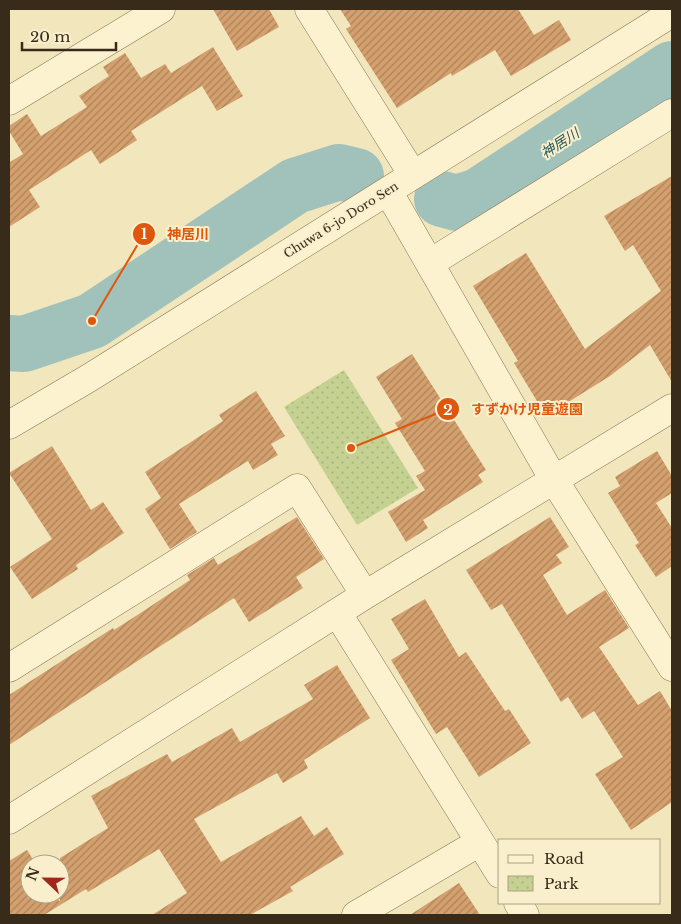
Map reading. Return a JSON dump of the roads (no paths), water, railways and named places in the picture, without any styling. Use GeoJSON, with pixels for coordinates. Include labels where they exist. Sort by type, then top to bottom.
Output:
{"type":"FeatureCollection","features":[{"type":"Feature","properties":{"kind":"street"},"geometry":{"type":"LineString","coordinates":[[9,102],[162,9]]}},
{"type":"Feature","properties":{"kind":"street"},"geometry":{"type":"LineString","coordinates":[[309,9],[413,175]]}},
{"type":"Feature","properties":{"kind":"street","name":"Chuwa 6-jo Doro Sen"},"geometry":{"type":"LineString","coordinates":[[9,426],[90,378],[672,13]]}},
{"type":"Feature","properties":{"kind":"street"},"geometry":{"type":"LineString","coordinates":[[430,263],[672,113]]}},
{"type":"Feature","properties":{"kind":"street"},"geometry":{"type":"LineString","coordinates":[[388,191],[554,480],[672,667]]}},
{"type":"Feature","properties":{"kind":"street"},"geometry":{"type":"LineString","coordinates":[[9,820],[338,614],[365,595],[672,408]]}},
{"type":"Feature","properties":{"kind":"street"},"geometry":{"type":"LineString","coordinates":[[9,668],[297,488],[365,595]]}},
{"type":"Feature","properties":{"kind":"street"},"geometry":{"type":"LineString","coordinates":[[338,614],[498,871]]}},
{"type":"Feature","properties":{"kind":"street"},"geometry":{"type":"LineString","coordinates":[[356,915],[480,842]]}},
{"type":"Feature","properties":{"kind":"street"},"geometry":{"type":"LineString","coordinates":[[519,904],[526,915]]}},
{"type":"Feature","properties":{"kind":"waterway","name":"神居川"},"geometry":{"type":"LineString","coordinates":[[442,199],[457,203],[479,196],[672,69]]}},
{"type":"Feature","properties":{"kind":"waterway","name":"神居川"},"geometry":{"type":"LineString","coordinates":[[9,343],[24,344],[92,321],[295,186],[339,172],[356,176]]}},
{"type":"Feature","properties":{"kind":"place","name":"神居川"},"geometry":{"type":"Point","coordinates":[92,321]}},
{"type":"Feature","properties":{"kind":"place","name":"すずかけ児童遊園"},"geometry":{"type":"Point","coordinates":[351,448]}}]}
